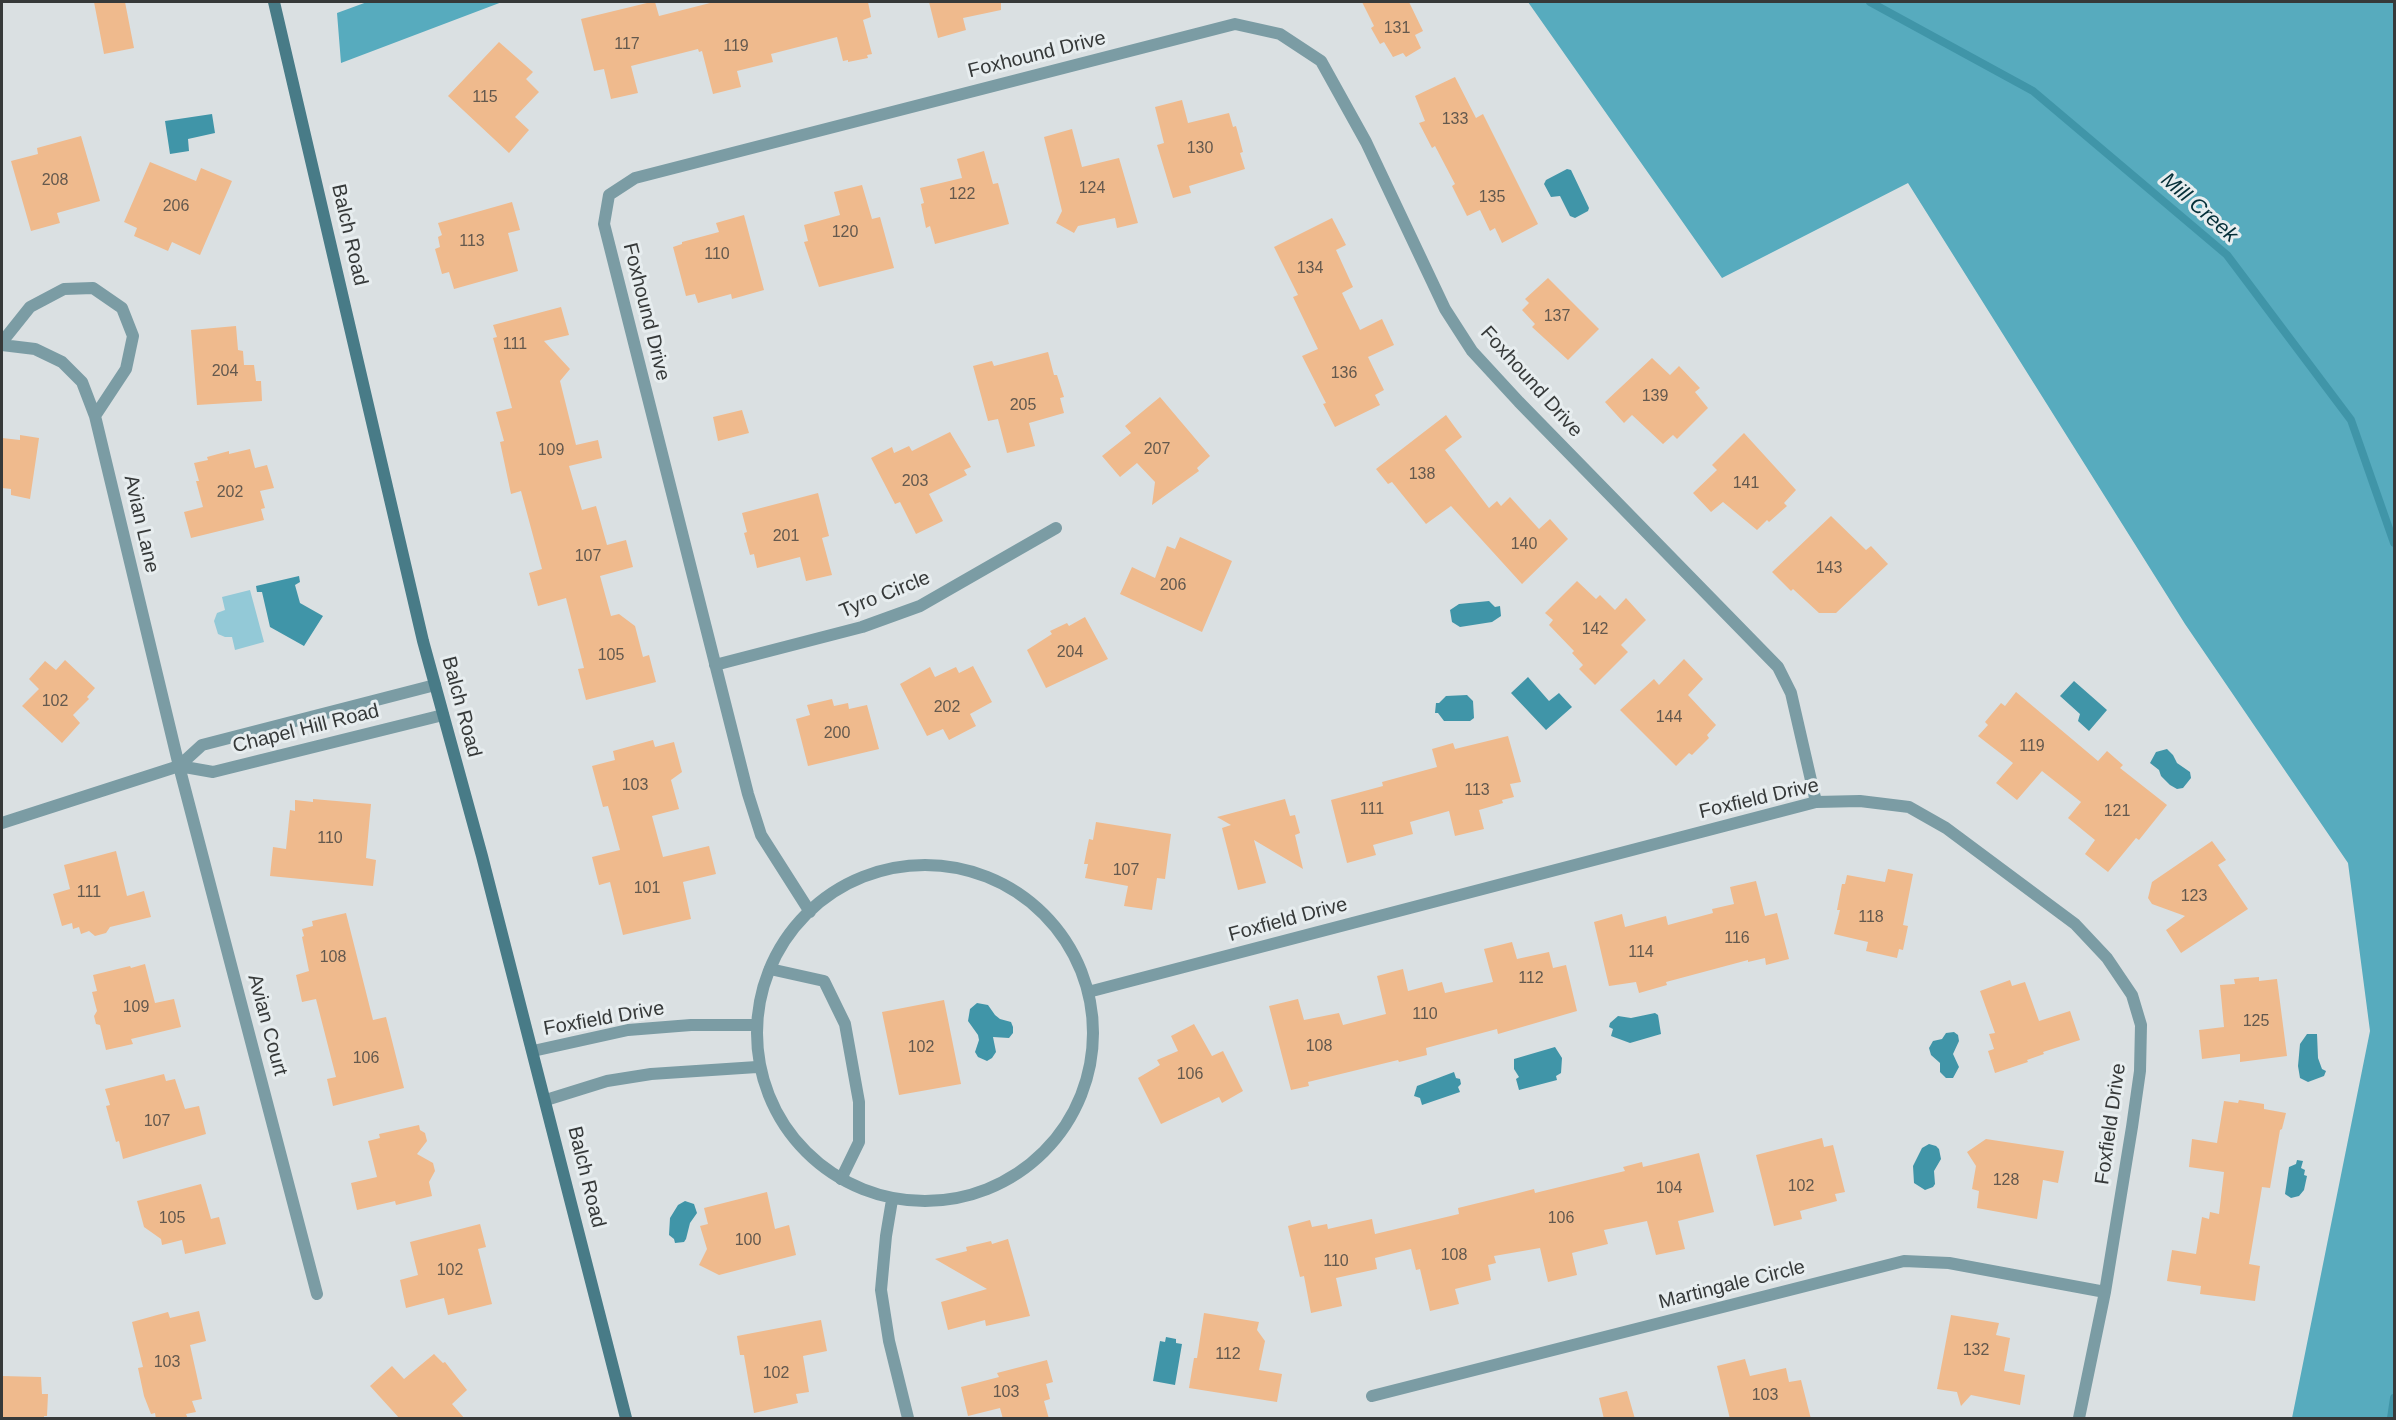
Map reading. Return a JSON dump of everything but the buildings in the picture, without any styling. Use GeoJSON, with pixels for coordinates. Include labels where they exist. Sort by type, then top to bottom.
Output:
{"type":"FeatureCollection","features":[{"type":"Feature","properties":{"kind":"street","name":"Balch Road"},"geometry":{"type":"LineString","coordinates":[[274,2],[435,685],[546,1100],[626,1419]]}},
{"type":"Feature","properties":{"kind":"street","name":"Foxhound Drive"},"geometry":{"type":"LineString","coordinates":[[810,912],[761,835],[715,665],[604,224],[609,195],[635,178],[1235,24],[1280,34],[1321,62],[1366,142],[1445,309],[1472,351],[1778,667],[1791,693],[1816,802]]}},
{"type":"Feature","properties":{"kind":"street"},"geometry":{"type":"LineString","coordinates":[[2,343],[30,307],[64,289],[93,288],[122,309],[133,336],[126,369],[95,416]]}},
{"type":"Feature","properties":{"kind":"street","name":"Avian Lane"},"geometry":{"type":"LineString","coordinates":[[2,343],[35,349],[62,362],[82,382],[95,416],[178,766]]}},
{"type":"Feature","properties":{"kind":"street","name":"Tyro Circle"},"geometry":{"type":"LineString","coordinates":[[715,665],[862,627],[920,606],[1056,528]]}},
{"type":"Feature","properties":{"kind":"street","name":"Chapel Hill Road"},"geometry":{"type":"LineString","coordinates":[[2,823],[178,766],[202,745],[435,685]]}},
{"type":"Feature","properties":{"kind":"street","name":"Chapel Hill Road"},"geometry":{"type":"LineString","coordinates":[[178,766],[213,772],[443,715]]}},
{"type":"Feature","properties":{"kind":"street","name":"Avian Court"},"geometry":{"type":"LineString","coordinates":[[178,766],[317,1293]]}},
{"type":"Feature","properties":{"kind":"street","name":"Foxfield Drive"},"geometry":{"type":"LineString","coordinates":[[1092,991],[1816,802],[1860,801],[1909,807],[1946,828],[2075,924],[2107,958],[2132,995],[2141,1025],[2140,1071],[2105,1292],[2079,1419]]}},
{"type":"Feature","properties":{"kind":"street"},"geometry":{"type":"LineString","coordinates":[[915,865],[960,868],[994,878],[1017,890],[1046,912],[1070,941],[1082,961],[1092,991],[1091,1054],[1085,1085],[1057,1133],[1032,1158],[1004,1178],[965,1195],[920,1203],[892,1200],[864,1193],[815,1164],[795,1143],[777,1117],[757,1066],[753,1044],[753,1025],[770,969],[776,956],[810,912],[833,893],[881,871],[915,865]]}},
{"type":"Feature","properties":{"kind":"street"},"geometry":{"type":"LineString","coordinates":[[770,969],[824,981],[845,1024],[859,1101],[859,1142],[841,1179]]}},
{"type":"Feature","properties":{"kind":"street","name":"Foxfield Drive"},"geometry":{"type":"LineString","coordinates":[[533,1051],[628,1030],[691,1025],[753,1025]]}},
{"type":"Feature","properties":{"kind":"street"},"geometry":{"type":"LineString","coordinates":[[546,1100],[608,1081],[651,1074],[757,1066]]}},
{"type":"Feature","properties":{"kind":"street"},"geometry":{"type":"LineString","coordinates":[[892,1200],[881,1290],[889,1341],[909,1419]]}},
{"type":"Feature","properties":{"kind":"street","name":"Martingale Circle"},"geometry":{"type":"LineString","coordinates":[[1372,1396],[1904,1261],[1949,1263],[2105,1292]]}},
{"type":"Feature","properties":{"kind":"shaded area"},"geometry":{"type":"Polygon","coordinates":[[[367,2],[502,2],[341,63],[337,13],[367,2]]]}},
{"type":"Feature","properties":{"kind":"shaded area"},"geometry":{"type":"Polygon","coordinates":[[[1528,2],[2394,2],[2394,1418],[2292,1418],[2370,1031],[2348,863],[2185,624],[1908,183],[1722,278],[1528,2]]]}},
{"type":"Feature","properties":{"kind":"shaded area"},"geometry":{"type":"Polygon","coordinates":[[[212,114],[215,133],[188,139],[189,151],[170,154],[165,121],[212,114]]]}},
{"type":"Feature","properties":{"kind":"shaded area"},"geometry":{"type":"Polygon","coordinates":[[[1567,169],[1571,170],[1589,208],[1588,211],[1575,218],[1570,216],[1560,196],[1551,197],[1544,184],[1546,180],[1567,169]]]}},
{"type":"Feature","properties":{"kind":"shaded area"},"geometry":{"type":"Polygon","coordinates":[[[299,576],[300,582],[295,585],[300,603],[323,616],[304,646],[270,627],[262,592],[257,592],[256,586],[299,576]]]}},
{"type":"Feature","properties":{"kind":"shaded area"},"geometry":{"type":"Polygon","coordinates":[[[250,590],[264,642],[235,650],[232,637],[218,634],[214,621],[217,613],[225,610],[222,597],[250,590]]]}},
{"type":"Feature","properties":{"kind":"shaded area"},"geometry":{"type":"Polygon","coordinates":[[[1489,601],[1495,607],[1500,606],[1501,616],[1492,622],[1460,627],[1452,622],[1450,610],[1459,604],[1489,601]]]}},
{"type":"Feature","properties":{"kind":"shaded area"},"geometry":{"type":"Polygon","coordinates":[[[1528,677],[1549,701],[1559,693],[1572,707],[1546,730],[1511,693],[1528,677]]]}},
{"type":"Feature","properties":{"kind":"shaded area"},"geometry":{"type":"Polygon","coordinates":[[[2074,681],[2107,710],[2089,731],[2078,721],[2080,714],[2060,696],[2074,681]]]}},
{"type":"Feature","properties":{"kind":"shaded area"},"geometry":{"type":"Polygon","coordinates":[[[1467,695],[1473,701],[1474,718],[1470,721],[1444,721],[1438,713],[1435,713],[1436,703],[1446,696],[1467,695]]]}},
{"type":"Feature","properties":{"kind":"shaded area"},"geometry":{"type":"Polygon","coordinates":[[[2167,749],[2177,763],[2190,772],[2191,778],[2183,788],[2177,789],[2170,785],[2161,776],[2159,770],[2150,763],[2156,752],[2167,749]]]}},
{"type":"Feature","properties":{"kind":"shaded area"},"geometry":{"type":"Polygon","coordinates":[[[977,1003],[988,1005],[995,1015],[1011,1022],[1013,1027],[1013,1033],[1009,1038],[993,1037],[996,1052],[987,1061],[978,1057],[975,1052],[979,1040],[978,1035],[968,1021],[970,1009],[977,1003]]]}},
{"type":"Feature","properties":{"kind":"shaded area"},"geometry":{"type":"Polygon","coordinates":[[[1655,1013],[1658,1015],[1661,1034],[1630,1043],[1611,1036],[1613,1029],[1609,1027],[1610,1023],[1618,1016],[1631,1018],[1655,1013]]]}},
{"type":"Feature","properties":{"kind":"shaded area"},"geometry":{"type":"Polygon","coordinates":[[[1954,1032],[1958,1035],[1959,1041],[1953,1054],[1959,1067],[1953,1078],[1946,1078],[1940,1072],[1940,1063],[1931,1055],[1929,1048],[1933,1041],[1942,1039],[1946,1033],[1954,1032]]]}},
{"type":"Feature","properties":{"kind":"shaded area"},"geometry":{"type":"Polygon","coordinates":[[[2307,1034],[2317,1034],[2318,1058],[2322,1069],[2326,1071],[2324,1076],[2308,1082],[2300,1078],[2298,1066],[2300,1044],[2307,1034]]]}},
{"type":"Feature","properties":{"kind":"shaded area"},"geometry":{"type":"Polygon","coordinates":[[[1555,1047],[1562,1058],[1561,1073],[1556,1076],[1557,1080],[1519,1090],[1516,1079],[1519,1077],[1514,1069],[1514,1059],[1555,1047]]]}},
{"type":"Feature","properties":{"kind":"shaded area"},"geometry":{"type":"Polygon","coordinates":[[[1454,1072],[1456,1078],[1460,1079],[1461,1084],[1458,1087],[1460,1092],[1422,1105],[1420,1098],[1414,1096],[1417,1086],[1454,1072]]]}},
{"type":"Feature","properties":{"kind":"shaded area"},"geometry":{"type":"Polygon","coordinates":[[[1929,1144],[1939,1149],[1941,1159],[1934,1171],[1935,1184],[1925,1190],[1914,1183],[1913,1166],[1922,1148],[1929,1144]]]}},
{"type":"Feature","properties":{"kind":"shaded area"},"geometry":{"type":"Polygon","coordinates":[[[2297,1160],[2303,1161],[2301,1168],[2305,1170],[2304,1175],[2307,1176],[2304,1190],[2299,1196],[2291,1198],[2285,1194],[2289,1167],[2296,1164],[2297,1160]]]}},
{"type":"Feature","properties":{"kind":"shaded area"},"geometry":{"type":"Polygon","coordinates":[[[685,1201],[694,1204],[697,1213],[690,1223],[684,1242],[675,1243],[669,1235],[670,1218],[678,1205],[685,1201]]]}},
{"type":"Feature","properties":{"kind":"shaded area"},"geometry":{"type":"Polygon","coordinates":[[[1166,1337],[1176,1339],[1176,1343],[1182,1344],[1175,1385],[1153,1381],[1160,1341],[1165,1342],[1166,1337]]]}},
{"type":"Feature","properties":{"kind":"waterway","name":"Mill Creek"},"geometry":{"type":"LineString","coordinates":[[1870,2],[2033,91],[2227,255],[2351,420],[2394,543]]}},
{"type":"Feature","properties":{"kind":"waterway","name":"Mill Creek"},"geometry":{"type":"LineString","coordinates":[[2391,1418],[2394,1398]]}}]}
